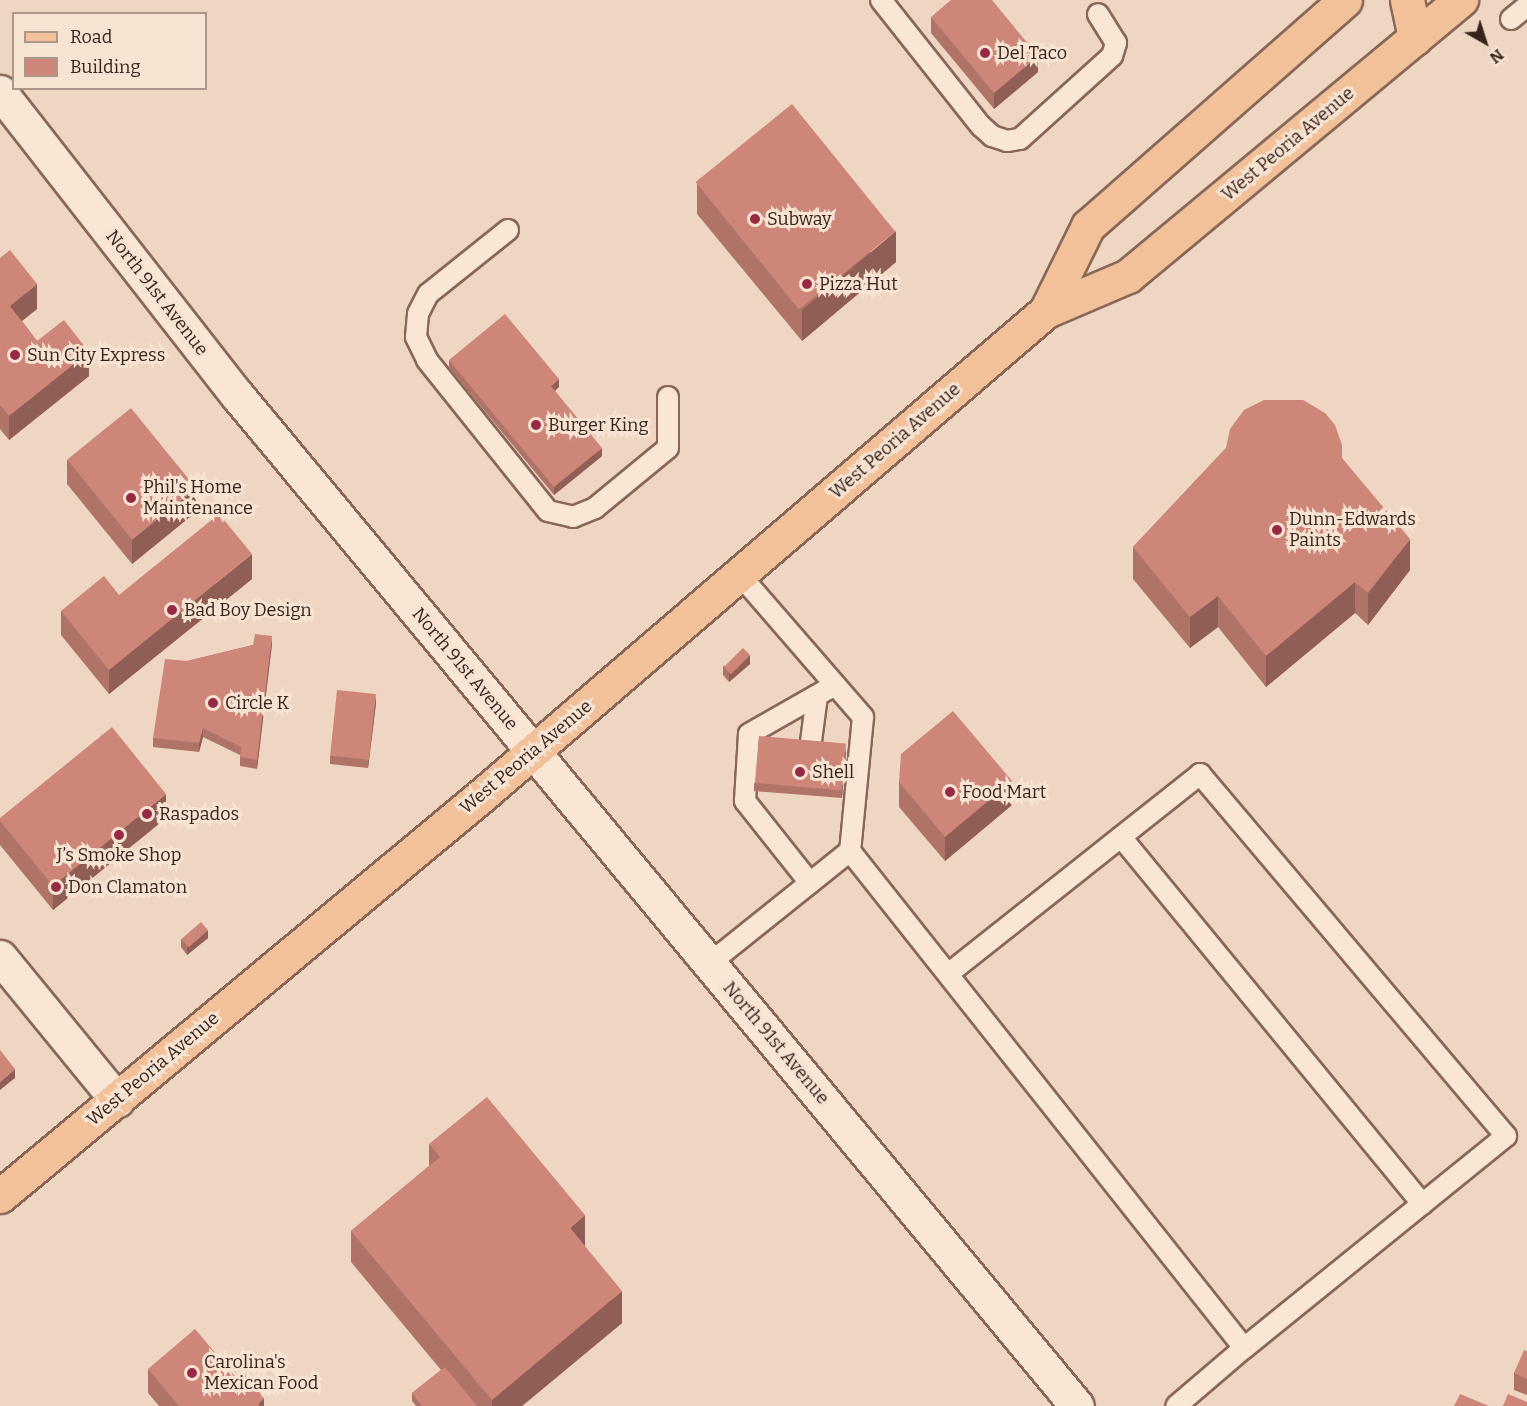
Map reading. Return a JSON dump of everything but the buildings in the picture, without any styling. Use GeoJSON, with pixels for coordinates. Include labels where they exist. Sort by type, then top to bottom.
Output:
{"type":"FeatureCollection","features":[{"type":"Feature","properties":{"kind":"main road","name":"West Peoria Avenue"},"geometry":{"type":"LineString","coordinates":[[1046,311],[1088,226],[1345,0]]}},
{"type":"Feature","properties":{"kind":"main road"},"geometry":{"type":"LineString","coordinates":[[1407,0],[1415,38]]}},
{"type":"Feature","properties":{"kind":"main road","name":"West Peoria Avenue"},"geometry":{"type":"LineString","coordinates":[[0,1196],[533,751],[1046,311],[1128,276],[1461,0]]}},
{"type":"Feature","properties":{"kind":"main road","name":"North 91st Avenue"},"geometry":{"type":"LineString","coordinates":[[0,92],[237,395],[1077,1406]]}},
{"type":"Feature","properties":{"kind":"main road"},"geometry":{"type":"LineString","coordinates":[[0,957],[117,1100]]}},
{"type":"Feature","properties":{"kind":"lane"},"geometry":{"type":"LineString","coordinates":[[881,0],[981,126],[992,136],[1007,141],[1020,139],[1112,56],[1116,43],[1098,14]]}},
{"type":"Feature","properties":{"kind":"lane"},"geometry":{"type":"LineString","coordinates":[[1511,19],[1527,6]]}},
{"type":"Feature","properties":{"kind":"lane"},"geometry":{"type":"LineString","coordinates":[[508,230],[429,294],[418,314],[416,337],[427,360],[548,511],[573,517],[595,508],[668,448],[668,397]]}},
{"type":"Feature","properties":{"kind":"lane"},"geometry":{"type":"LineString","coordinates":[[740,575],[863,717],[850,851],[1244,1348]]}},
{"type":"Feature","properties":{"kind":"lane"},"geometry":{"type":"LineString","coordinates":[[810,883],[745,801],[749,734],[835,686]]}},
{"type":"Feature","properties":{"kind":"lane"},"geometry":{"type":"LineString","coordinates":[[810,749],[817,696]]}},
{"type":"Feature","properties":{"kind":"lane"},"geometry":{"type":"LineString","coordinates":[[948,974],[1200,774],[1506,1136],[1244,1348],[1176,1406]]}},
{"type":"Feature","properties":{"kind":"lane"},"geometry":{"type":"LineString","coordinates":[[1121,837],[1422,1204]]}},
{"type":"Feature","properties":{"kind":"lane"},"geometry":{"type":"LineString","coordinates":[[710,963],[850,851]]}},
{"type":"Feature","properties":{"kind":"place","name":"Del Taco"},"geometry":{"type":"Point","coordinates":[985,53]}},
{"type":"Feature","properties":{"kind":"place","name":"Subway"},"geometry":{"type":"Point","coordinates":[755,219]}},
{"type":"Feature","properties":{"kind":"place","name":"Pizza Hut"},"geometry":{"type":"Point","coordinates":[807,284]}},
{"type":"Feature","properties":{"kind":"place","name":"Sun City Express"},"geometry":{"type":"Point","coordinates":[15,355]}},
{"type":"Feature","properties":{"kind":"place","name":"Burger King"},"geometry":{"type":"Point","coordinates":[536,425]}},
{"type":"Feature","properties":{"kind":"place","name":"Phil's Home Maintenance"},"geometry":{"type":"Point","coordinates":[131,498]}},
{"type":"Feature","properties":{"kind":"place","name":"Dunn-Edwards Paints"},"geometry":{"type":"Point","coordinates":[1277,530]}},
{"type":"Feature","properties":{"kind":"place","name":"Bad Boy Design"},"geometry":{"type":"Point","coordinates":[172,610]}},
{"type":"Feature","properties":{"kind":"place","name":"Circle K"},"geometry":{"type":"Point","coordinates":[213,703]}},
{"type":"Feature","properties":{"kind":"place","name":"Shell"},"geometry":{"type":"Point","coordinates":[800,772]}},
{"type":"Feature","properties":{"kind":"place","name":"Food Mart"},"geometry":{"type":"Point","coordinates":[950,792]}},
{"type":"Feature","properties":{"kind":"place","name":"Raspados"},"geometry":{"type":"Point","coordinates":[147,814]}},
{"type":"Feature","properties":{"kind":"place","name":"J’s Smoke Shop"},"geometry":{"type":"Point","coordinates":[119,835]}},
{"type":"Feature","properties":{"kind":"place","name":"Don Clamaton"},"geometry":{"type":"Point","coordinates":[56,887]}},
{"type":"Feature","properties":{"kind":"place","name":"Carolina's Mexican Food"},"geometry":{"type":"Point","coordinates":[192,1373]}}]}
